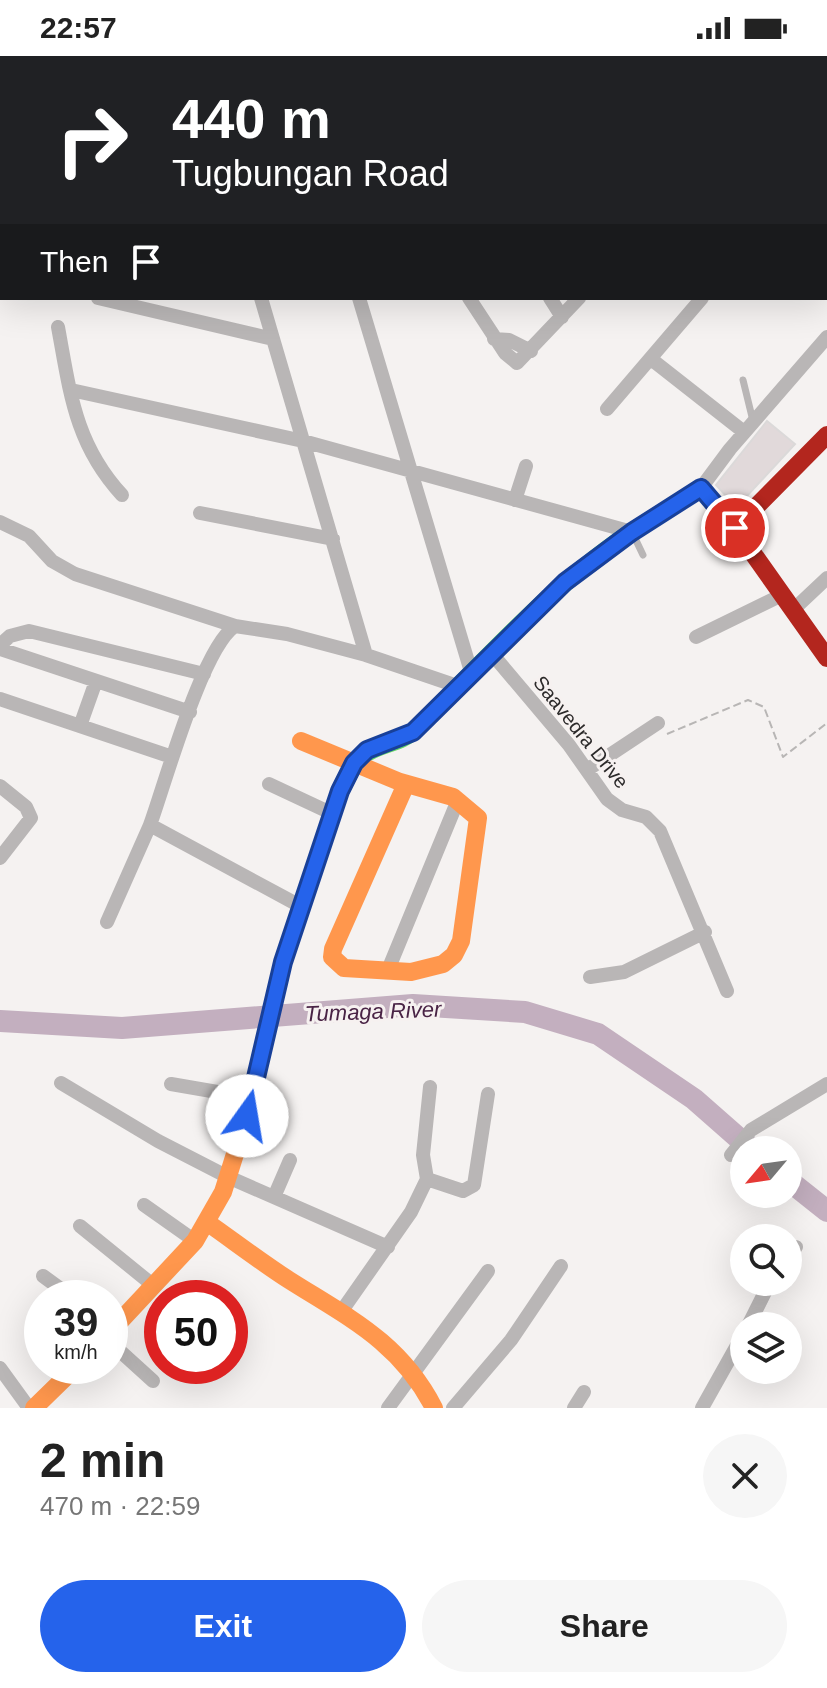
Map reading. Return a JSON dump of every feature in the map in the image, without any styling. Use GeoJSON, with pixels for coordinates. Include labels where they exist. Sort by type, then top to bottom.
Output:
{"type":"FeatureCollection","features":[{"type":"Feature","properties":{"kind":"main road"},"geometry":{"type":"LineString","coordinates":[[735,528],[827,435]]}},
{"type":"Feature","properties":{"kind":"main road"},"geometry":{"type":"LineString","coordinates":[[159,1280],[208,1223],[228,1177],[252,1098],[273,996],[333,814],[354,763],[367,750],[413,732],[565,582],[632,532],[701,488],[735,528],[827,658]]}},
{"type":"Feature","properties":{"kind":"main road"},"geometry":{"type":"LineString","coordinates":[[301,741],[406,784],[429,787],[458,800],[472,809],[479,828],[458,951],[442,966],[427,970],[344,968],[332,957],[333,949],[406,784]]}},
{"type":"Feature","properties":{"kind":"main road"},"geometry":{"type":"LineString","coordinates":[[208,1223],[384,1339],[415,1371],[434,1408]]}},
{"type":"Feature","properties":{"kind":"main road"},"geometry":{"type":"LineString","coordinates":[[128,1314],[144,1297]]}},
{"type":"Feature","properties":{"kind":"main road"},"geometry":{"type":"LineString","coordinates":[[31,1408],[57,1384]]}},
{"type":"Feature","properties":{"kind":"street"},"geometry":{"type":"LineString","coordinates":[[107,300],[273,339]]}},
{"type":"Feature","properties":{"kind":"street"},"geometry":{"type":"LineString","coordinates":[[262,300],[366,655]]}},
{"type":"Feature","properties":{"kind":"street"},"geometry":{"type":"LineString","coordinates":[[0,522],[29,536],[52,561],[75,574],[235,626],[287,634],[466,681],[413,472],[360,300]]}},
{"type":"Feature","properties":{"kind":"street"},"geometry":{"type":"LineString","coordinates":[[470,300],[494,339],[509,340],[531,351],[577,300]]}},
{"type":"Feature","properties":{"kind":"street"},"geometry":{"type":"LineString","coordinates":[[551,300],[562,317]]}},
{"type":"Feature","properties":{"kind":"street"},"geometry":{"type":"LineString","coordinates":[[607,409],[700,300]]}},
{"type":"Feature","properties":{"kind":"street"},"geometry":{"type":"LineString","coordinates":[[58,327],[76,420],[89,452],[103,475],[122,495]]}},
{"type":"Feature","properties":{"kind":"street"},"geometry":{"type":"LineString","coordinates":[[701,488],[827,337]]}},
{"type":"Feature","properties":{"kind":"street"},"geometry":{"type":"LineString","coordinates":[[651,359],[749,427]]}},
{"type":"Feature","properties":{"kind":"street"},"geometry":{"type":"LineString","coordinates":[[71,390],[303,441],[632,532]]}},
{"type":"Feature","properties":{"kind":"street"},"geometry":{"type":"LineString","coordinates":[[515,500],[526,466]]}},
{"type":"Feature","properties":{"kind":"street"},"geometry":{"type":"LineString","coordinates":[[200,513],[333,539]]}},
{"type":"Feature","properties":{"kind":"street"},"geometry":{"type":"LineString","coordinates":[[696,637],[788,603],[827,578]]}},
{"type":"Feature","properties":{"kind":"street"},"geometry":{"type":"LineString","coordinates":[[107,922],[150,825],[204,674],[228,631],[235,626]]}},
{"type":"Feature","properties":{"kind":"street"},"geometry":{"type":"LineString","coordinates":[[0,647],[18,632],[29,631],[204,674]]}},
{"type":"Feature","properties":{"kind":"street"},"geometry":{"type":"LineString","coordinates":[[0,647],[190,712]]}},
{"type":"Feature","properties":{"kind":"street","name":"Saavedra Drive"},"geometry":{"type":"LineString","coordinates":[[493,655],[613,805],[646,817],[660,831],[705,932],[727,991]]}},
{"type":"Feature","properties":{"kind":"street"},"geometry":{"type":"LineString","coordinates":[[80,726],[96,681]]}},
{"type":"Feature","properties":{"kind":"street"},"geometry":{"type":"LineString","coordinates":[[0,699],[172,757]]}},
{"type":"Feature","properties":{"kind":"street"},"geometry":{"type":"LineString","coordinates":[[587,770],[658,723]]}},
{"type":"Feature","properties":{"kind":"street"},"geometry":{"type":"LineString","coordinates":[[269,784],[333,814]]}},
{"type":"Feature","properties":{"kind":"street"},"geometry":{"type":"LineString","coordinates":[[0,786],[26,807],[31,818],[0,858]]}},
{"type":"Feature","properties":{"kind":"street"},"geometry":{"type":"LineString","coordinates":[[388,970],[458,800]]}},
{"type":"Feature","properties":{"kind":"street"},"geometry":{"type":"LineString","coordinates":[[150,825],[302,907]]}},
{"type":"Feature","properties":{"kind":"street"},"geometry":{"type":"LineString","coordinates":[[590,977],[624,972],[705,932]]}},
{"type":"Feature","properties":{"kind":"street"},"geometry":{"type":"LineString","coordinates":[[61,1083],[158,1141],[228,1177],[388,1247]]}},
{"type":"Feature","properties":{"kind":"street"},"geometry":{"type":"LineString","coordinates":[[171,1084],[252,1098]]}},
{"type":"Feature","properties":{"kind":"street"},"geometry":{"type":"LineString","coordinates":[[746,1136],[751,1130],[827,1084]]}},
{"type":"Feature","properties":{"kind":"street"},"geometry":{"type":"LineString","coordinates":[[341,1312],[388,1247],[419,1199],[427,1179],[423,1155],[430,1087]]}},
{"type":"Feature","properties":{"kind":"street"},"geometry":{"type":"LineString","coordinates":[[427,1179],[463,1191],[474,1185],[488,1094]]}},
{"type":"Feature","properties":{"kind":"street"},"geometry":{"type":"LineString","coordinates":[[274,1197],[290,1160]]}},
{"type":"Feature","properties":{"kind":"street"},"geometry":{"type":"LineString","coordinates":[[144,1205],[195,1241]]}},
{"type":"Feature","properties":{"kind":"street"},"geometry":{"type":"LineString","coordinates":[[80,1226],[147,1280]]}},
{"type":"Feature","properties":{"kind":"street"},"geometry":{"type":"LineString","coordinates":[[453,1408],[511,1340],[561,1266]]}},
{"type":"Feature","properties":{"kind":"street"},"geometry":{"type":"LineString","coordinates":[[388,1408],[488,1271]]}},
{"type":"Feature","properties":{"kind":"street"},"geometry":{"type":"LineString","coordinates":[[43,1276],[48,1280]]}},
{"type":"Feature","properties":{"kind":"street"},"geometry":{"type":"LineString","coordinates":[[128,1352],[144,1370]]}},
{"type":"Feature","properties":{"kind":"street"},"geometry":{"type":"LineString","coordinates":[[702,1408],[730,1358]]}},
{"type":"Feature","properties":{"kind":"street"},"geometry":{"type":"LineString","coordinates":[[0,1368],[31,1408]]}},
{"type":"Feature","properties":{"kind":"street"},"geometry":{"type":"LineString","coordinates":[[574,1408],[584,1392]]}},
{"type":"Feature","properties":{"kind":"lane"},"geometry":{"type":"LineString","coordinates":[[743,380],[749,427]]}},
{"type":"Feature","properties":{"kind":"lane"},"geometry":{"type":"LineString","coordinates":[[632,532],[643,555]]}},
{"type":"Feature","properties":{"kind":"path"},"geometry":{"type":"LineString","coordinates":[[658,723],[668,735],[748,700],[764,707],[783,757],[827,723]]}},
{"type":"Feature","properties":{"kind":"building"},"geometry":{"type":"Polygon","coordinates":[[[767,421],[795,444],[746,497],[727,497],[716,485],[767,421]]]}},
{"type":"Feature","properties":{"kind":"waterway","name":"Tumaga River"},"geometry":{"type":"LineString","coordinates":[[0,1021],[122,1028],[413,1005],[525,1012],[598,1034],[694,1099],[736,1136]]}},
{"type":"Feature","properties":{"kind":"waterway","name":"Tumaga River"},"geometry":{"type":"LineString","coordinates":[[802,1191],[827,1211]]}},
{"type":"Feature","properties":{"kind":"traffic: fast"},"geometry":{"type":"LineString","coordinates":[[349,774],[364,755],[399,740],[417,728],[551,596],[608,548],[639,527]]}},
{"type":"Feature","properties":{"kind":"traffic: slow"},"geometry":{"type":"LineString","coordinates":[[301,741],[400,782],[453,797],[478,818],[461,941],[454,955],[443,964],[411,972],[344,968],[332,957],[333,949],[406,784]]}},
{"type":"Feature","properties":{"kind":"traffic: slow"},"geometry":{"type":"LineString","coordinates":[[128,1313],[195,1241],[223,1192],[247,1116],[283,962],[340,791],[349,774]]}},
{"type":"Feature","properties":{"kind":"traffic: slow"},"geometry":{"type":"LineString","coordinates":[[208,1223],[371,1334],[405,1366],[434,1408]]}},
{"type":"Feature","properties":{"kind":"traffic: slow"},"geometry":{"type":"LineString","coordinates":[[34,1408],[59,1384]]}},
{"type":"Feature","properties":{"kind":"traffic: jam"},"geometry":{"type":"LineString","coordinates":[[735,528],[827,435]]}},
{"type":"Feature","properties":{"kind":"traffic: jam"},"geometry":{"type":"LineString","coordinates":[[639,527],[701,488],[735,528],[827,658]]}},
{"type":"Feature","properties":{"kind":"route"},"geometry":{"type":"LineString","coordinates":[[247,1116],[283,962],[340,791],[354,763],[367,750],[413,732],[565,582],[632,532],[701,488],[735,528]]}}]}
